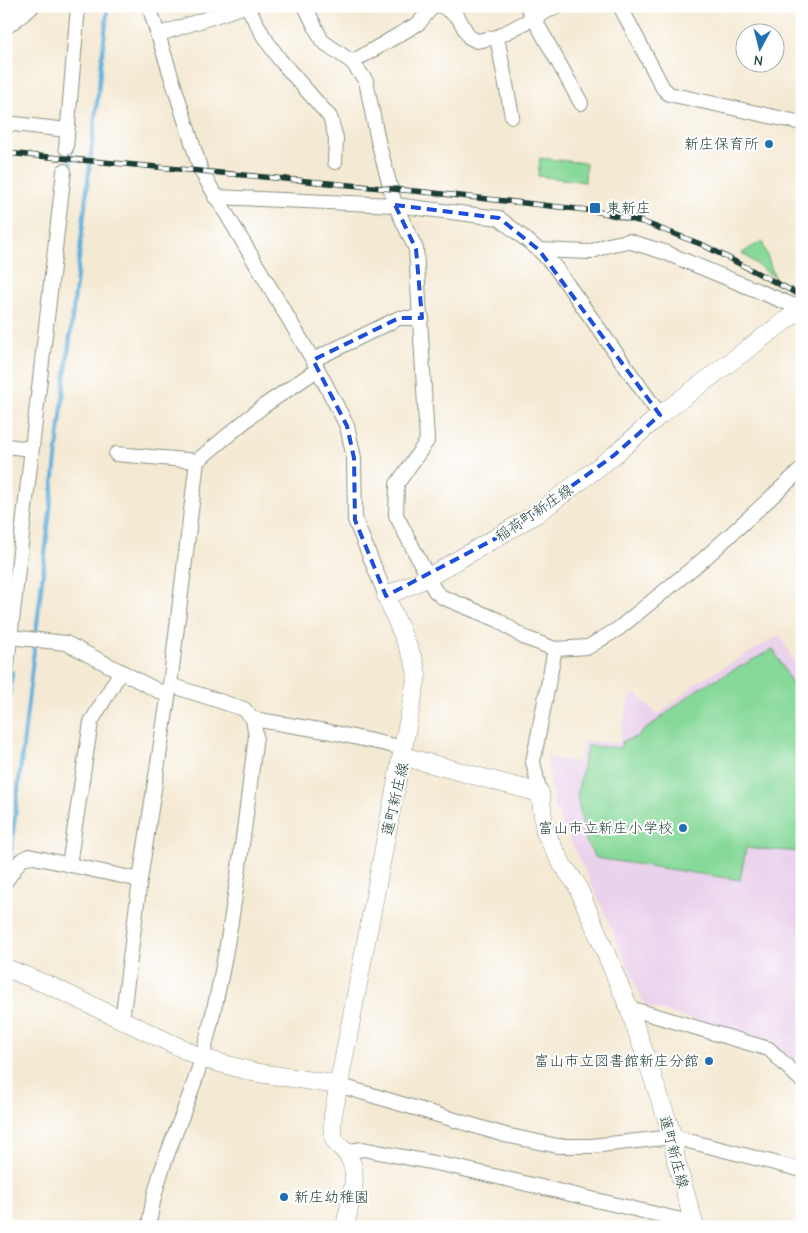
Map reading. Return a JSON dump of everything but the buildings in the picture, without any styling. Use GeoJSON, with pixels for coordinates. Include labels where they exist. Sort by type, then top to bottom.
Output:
{"type":"FeatureCollection","features":[{"type":"Feature","properties":{"kind":"highway"},"geometry":{"type":"LineString","coordinates":[[6,23],[28,6]]}},
{"type":"Feature","properties":{"kind":"main road","name":"稲荷町新庄線"},"geometry":{"type":"LineString","coordinates":[[386,596],[427,578],[538,513],[613,456],[660,415],[802,309]]}},
{"type":"Feature","properties":{"kind":"main road"},"geometry":{"type":"LineString","coordinates":[[386,596],[414,661],[417,675],[403,752]]}},
{"type":"Feature","properties":{"kind":"main road","name":"蓮町新庄線"},"geometry":{"type":"LineString","coordinates":[[338,1085],[403,752],[540,794],[546,832],[562,864],[577,885],[629,1008],[673,1137],[676,1161],[695,1225]]}},
{"type":"Feature","properties":{"kind":"main road"},"geometry":{"type":"LineString","coordinates":[[6,968],[202,1058],[253,1072],[338,1085],[331,1133],[335,1144],[344,1152],[352,1164],[354,1176],[345,1227]]}},
{"type":"Feature","properties":{"kind":"street"},"geometry":{"type":"LineString","coordinates":[[66,148],[78,6]]}},
{"type":"Feature","properties":{"kind":"street"},"geometry":{"type":"LineString","coordinates":[[148,6],[195,156],[216,197],[315,365],[347,426],[354,458],[355,520],[386,596]]}},
{"type":"Feature","properties":{"kind":"street"},"geometry":{"type":"LineString","coordinates":[[157,35],[246,6],[280,60],[330,117],[336,138],[335,162]]}},
{"type":"Feature","properties":{"kind":"street"},"geometry":{"type":"LineString","coordinates":[[305,6],[322,41],[352,62],[366,81],[378,141],[395,205],[416,249],[422,318],[427,441],[397,484],[396,515],[427,578],[442,598],[498,620],[523,637],[555,649],[588,647],[618,629],[705,558],[802,469]]}},
{"type":"Feature","properties":{"kind":"street"},"geometry":{"type":"LineString","coordinates":[[352,62],[419,23],[434,6]]}},
{"type":"Feature","properties":{"kind":"street"},"geometry":{"type":"LineString","coordinates":[[442,6],[458,17],[469,37],[477,41],[497,37],[531,12],[557,6]]}},
{"type":"Feature","properties":{"kind":"street"},"geometry":{"type":"LineString","coordinates":[[620,6],[663,88],[669,94],[802,124]]}},
{"type":"Feature","properties":{"kind":"street"},"geometry":{"type":"LineString","coordinates":[[531,12],[581,102]]}},
{"type":"Feature","properties":{"kind":"street"},"geometry":{"type":"LineString","coordinates":[[497,37],[512,116]]}},
{"type":"Feature","properties":{"kind":"street"},"geometry":{"type":"LineString","coordinates":[[6,123],[68,130]]}},
{"type":"Feature","properties":{"kind":"street"},"geometry":{"type":"LineString","coordinates":[[6,673],[64,171]]}},
{"type":"Feature","properties":{"kind":"street"},"geometry":{"type":"LineString","coordinates":[[216,197],[395,205],[498,218],[539,250],[555,268],[660,415]]}},
{"type":"Feature","properties":{"kind":"street"},"geometry":{"type":"LineString","coordinates":[[539,250],[590,252],[608,245],[628,241],[664,252],[802,309]]}},
{"type":"Feature","properties":{"kind":"street"},"geometry":{"type":"LineString","coordinates":[[122,1021],[140,880],[169,691],[197,461],[315,365],[399,318],[422,318]]}},
{"type":"Feature","properties":{"kind":"street"},"geometry":{"type":"LineString","coordinates":[[6,446],[31,449]]}},
{"type":"Feature","properties":{"kind":"street"},"geometry":{"type":"LineString","coordinates":[[116,454],[197,461]]}},
{"type":"Feature","properties":{"kind":"street"},"geometry":{"type":"LineString","coordinates":[[10,636],[66,643],[121,671],[169,691],[244,709],[253,719],[256,736],[230,924],[202,1058],[157,1184],[149,1227]]}},
{"type":"Feature","properties":{"kind":"street"},"geometry":{"type":"LineString","coordinates":[[540,794],[533,762],[555,649]]}},
{"type":"Feature","properties":{"kind":"street"},"geometry":{"type":"LineString","coordinates":[[69,864],[92,722],[121,671]]}},
{"type":"Feature","properties":{"kind":"street"},"geometry":{"type":"LineString","coordinates":[[253,719],[326,731],[403,752]]}},
{"type":"Feature","properties":{"kind":"street"},"geometry":{"type":"LineString","coordinates":[[6,881],[20,861],[29,856],[140,880]]}},
{"type":"Feature","properties":{"kind":"street"},"geometry":{"type":"LineString","coordinates":[[629,1008],[769,1049],[802,1081]]}},
{"type":"Feature","properties":{"kind":"street"},"geometry":{"type":"LineString","coordinates":[[338,1085],[505,1135],[558,1146],[591,1146],[673,1137],[802,1170]]}},
{"type":"Feature","properties":{"kind":"street"},"geometry":{"type":"LineString","coordinates":[[344,1152],[363,1149],[455,1167],[695,1225]]}},
{"type":"Feature","properties":{"kind":"highlighted area"},"geometry":{"type":"Polygon","coordinates":[[[395,205],[499,218],[539,250],[660,415],[613,456],[508,532],[386,596],[355,520],[354,458],[347,426],[313,360],[399,318],[422,318],[416,249],[395,205]]]}},
{"type":"Feature","properties":{"kind":"shaded area","name":"富山市立新庄小学校"},"geometry":{"type":"Polygon","coordinates":[[[780,635],[802,677],[802,1055],[794,1059],[766,1041],[645,1006],[600,902],[554,807],[547,757],[579,762],[583,741],[619,743],[629,699],[636,693],[658,715],[696,683],[780,635]]]}},
{"type":"Feature","properties":{"kind":"green space"},"geometry":{"type":"Polygon","coordinates":[[[540,158],[586,163],[585,182],[538,176],[540,158]]]}},
{"type":"Feature","properties":{"kind":"green space"},"geometry":{"type":"Polygon","coordinates":[[[762,241],[775,278],[742,253],[762,241]]]}},
{"type":"Feature","properties":{"kind":"green space"},"geometry":{"type":"Polygon","coordinates":[[[773,649],[802,702],[802,852],[746,848],[740,880],[596,858],[586,842],[577,795],[587,746],[620,748],[623,741],[636,737],[699,688],[773,649]]]}},
{"type":"Feature","properties":{"kind":"waterway"},"geometry":{"type":"LineString","coordinates":[[9,868],[108,6]]}},
{"type":"Feature","properties":{"kind":"waterway"},"geometry":{"type":"LineString","coordinates":[[70,171],[72,148]]}},
{"type":"Feature","properties":{"kind":"waterway"},"geometry":{"type":"LineString","coordinates":[[6,726],[12,672]]}},
{"type":"Feature","properties":{"kind":"waterway"},"geometry":{"type":"LineString","coordinates":[[6,893],[7,883]]}},
{"type":"Feature","properties":{"kind":"railway"},"geometry":{"type":"LineString","coordinates":[[6,153],[425,192],[595,211],[643,222],[703,245],[802,296]]}},
{"type":"Feature","properties":{"kind":"place","name":"新庄保育所"},"geometry":{"type":"Point","coordinates":[769,144]}},
{"type":"Feature","properties":{"kind":"place","name":"東新庄"},"geometry":{"type":"Point","coordinates":[595,208]}},
{"type":"Feature","properties":{"kind":"place","name":"富山市立新庄小学校"},"geometry":{"type":"Point","coordinates":[683,828]}},
{"type":"Feature","properties":{"kind":"place","name":"富山市立図書館新庄分館"},"geometry":{"type":"Point","coordinates":[709,1061]}},
{"type":"Feature","properties":{"kind":"place","name":"新庄幼稚園"},"geometry":{"type":"Point","coordinates":[284,1197]}}]}
